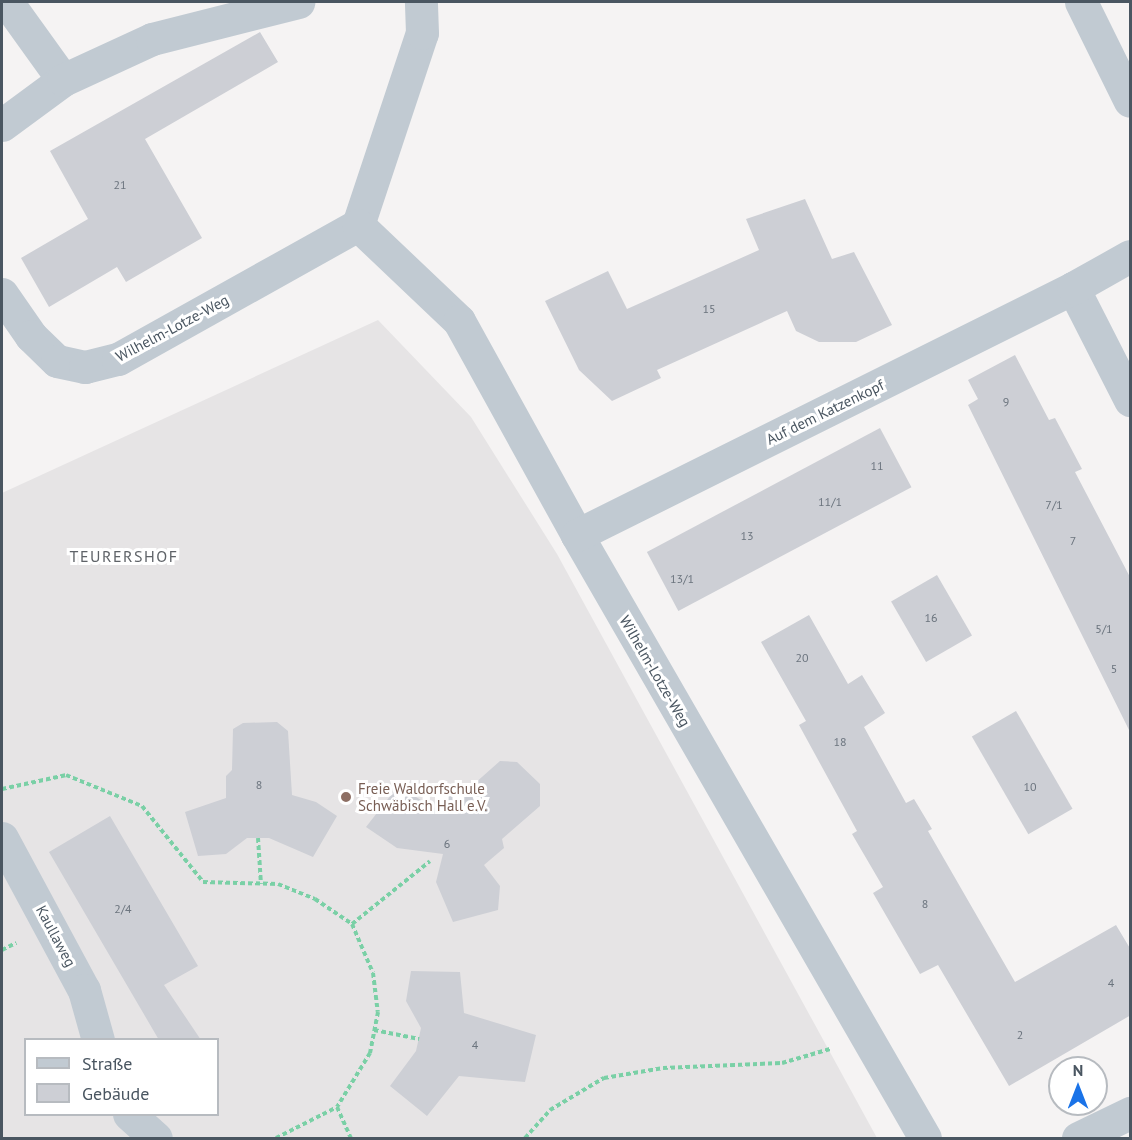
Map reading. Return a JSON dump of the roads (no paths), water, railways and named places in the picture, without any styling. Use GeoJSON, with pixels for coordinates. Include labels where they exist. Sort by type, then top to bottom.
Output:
{"type":"FeatureCollection","features":[{"type":"Feature","properties":{"kind":"street"},"geometry":{"type":"LineString","coordinates":[[8,2],[63,80]]}},
{"type":"Feature","properties":{"kind":"street"},"geometry":{"type":"LineString","coordinates":[[2,125],[63,80],[152,39],[298,2]]}},
{"type":"Feature","properties":{"kind":"street"},"geometry":{"type":"LineString","coordinates":[[358,225],[422,33],[421,2]]}},
{"type":"Feature","properties":{"kind":"street"},"geometry":{"type":"LineString","coordinates":[[1082,2],[1131,101]]}},
{"type":"Feature","properties":{"kind":"street","name":"Wilhelm-Lotze-Weg"},"geometry":{"type":"LineString","coordinates":[[2,294],[32,336],[57,361],[85,367],[118,359],[358,225],[459,321],[576,535],[925,1138]]}},
{"type":"Feature","properties":{"kind":"street","name":"Auf dem Katzenkopf"},"geometry":{"type":"LineString","coordinates":[[576,535],[1073,288],[1131,256]]}},
{"type":"Feature","properties":{"kind":"street"},"geometry":{"type":"LineString","coordinates":[[1073,288],[1131,400]]}},
{"type":"Feature","properties":{"kind":"street","name":"Kaullaweg"},"geometry":{"type":"LineString","coordinates":[[2,838],[84,990],[97,1038]]}},
{"type":"Feature","properties":{"kind":"street"},"geometry":{"type":"LineString","coordinates":[[1078,1138],[1131,1113]]}},
{"type":"Feature","properties":{"kind":"street"},"geometry":{"type":"LineString","coordinates":[[131,1116],[156,1138]]}},
{"type":"Feature","properties":{"kind":"place","name":"Freie Waldorfschule Schwäbisch Hall e.V."},"geometry":{"type":"Point","coordinates":[346,797]}},
{"type":"Feature","properties":{"kind":"district","name":"TEURERSHOF"},"geometry":{"type":"Point","coordinates":[124,556]}}]}
